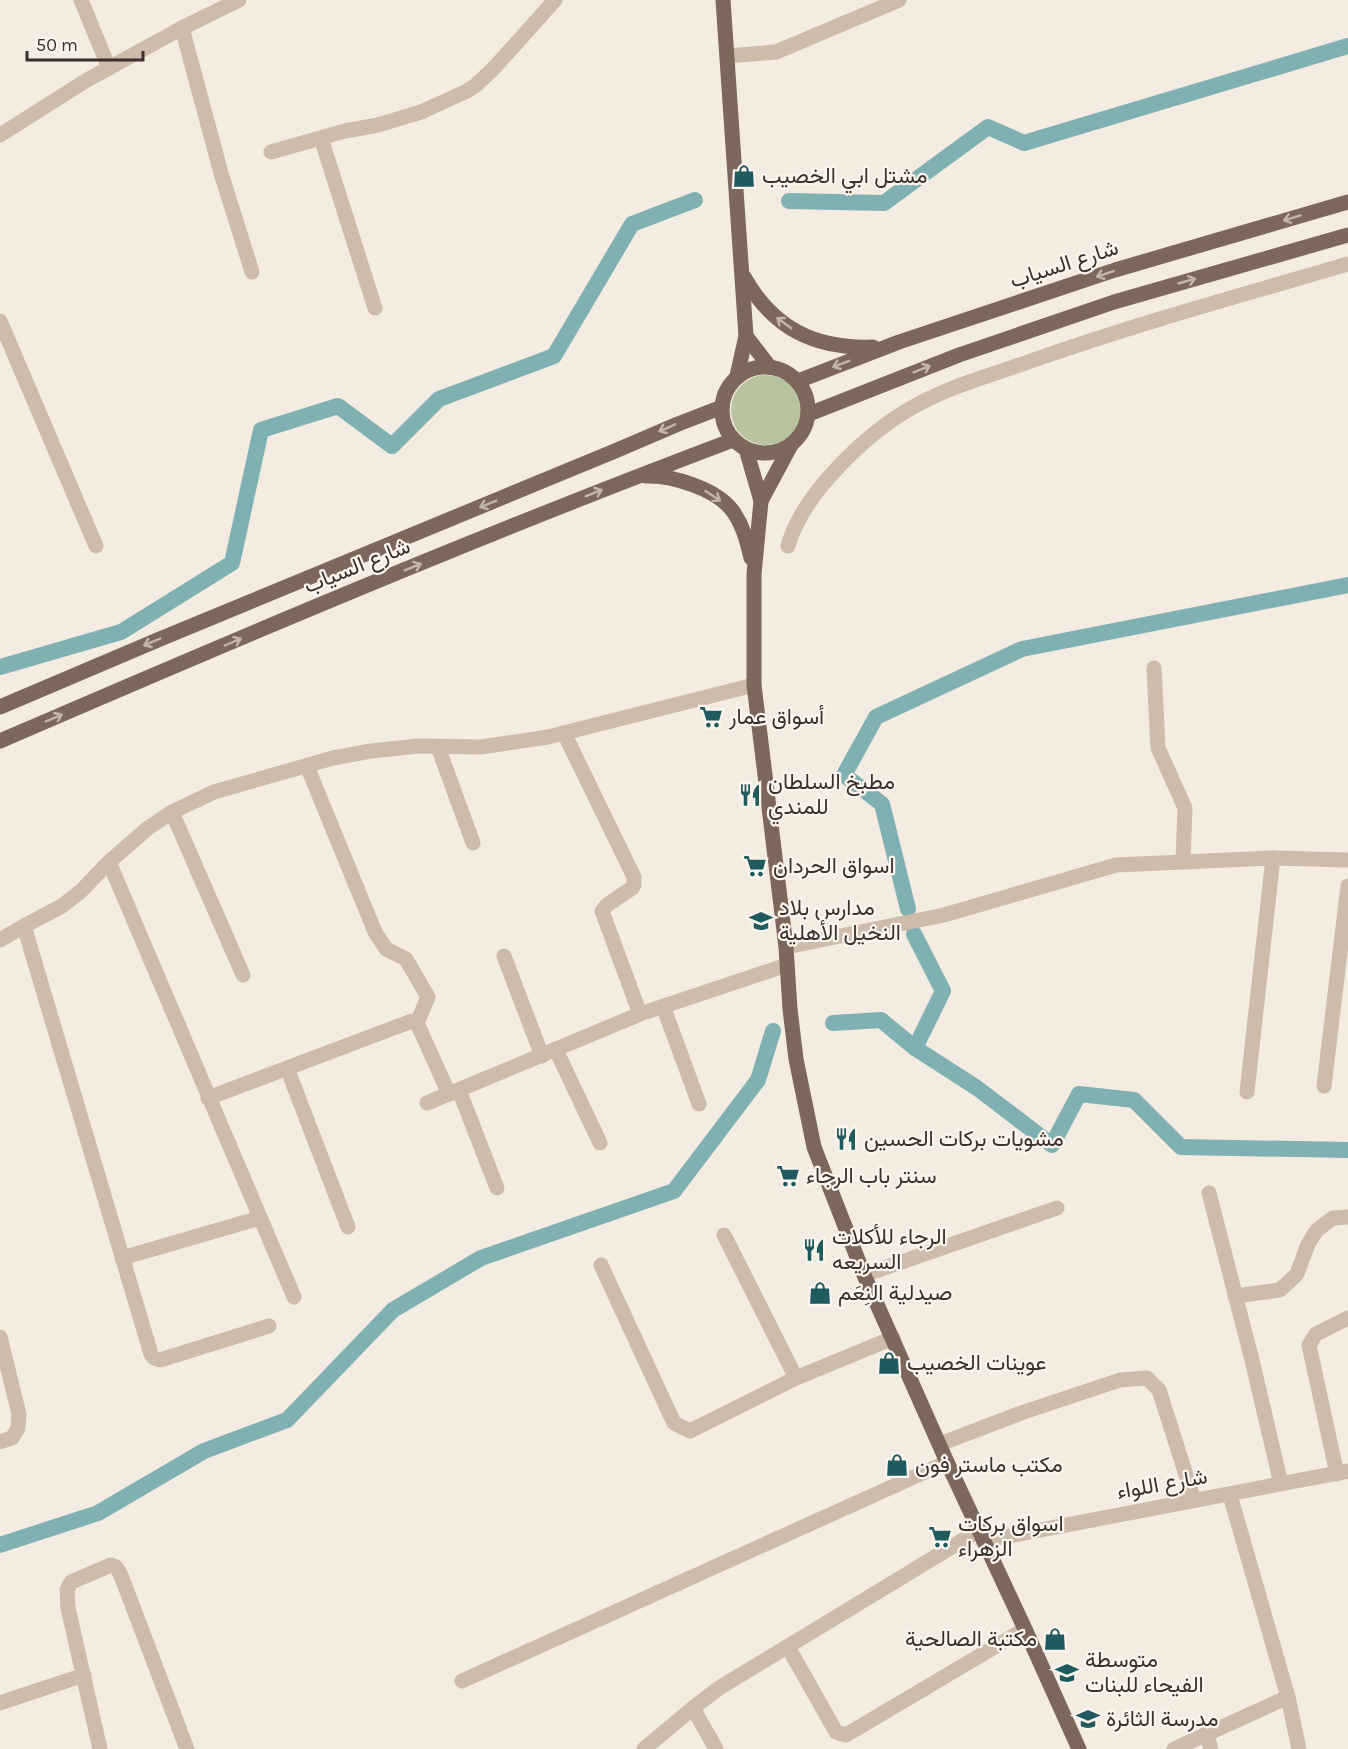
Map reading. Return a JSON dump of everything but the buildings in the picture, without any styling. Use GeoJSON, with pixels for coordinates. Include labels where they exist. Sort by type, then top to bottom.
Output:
{"type":"FeatureCollection","features":[{"type":"Feature","properties":{"kind":"main road"},"geometry":{"type":"LineString","coordinates":[[723,0],[746,336],[737,376]]}},
{"type":"Feature","properties":{"kind":"main road","name":"شارع السياب"},"geometry":{"type":"LineString","coordinates":[[798,381],[899,342],[1115,270],[1348,202]]}},
{"type":"Feature","properties":{"kind":"main road"},"geometry":{"type":"LineString","coordinates":[[809,414],[959,355],[1114,302],[1348,235]]}},
{"type":"Feature","properties":{"kind":"main road"},"geometry":{"type":"LineString","coordinates":[[742,272],[753,292],[768,310],[787,326],[807,337],[829,345],[853,348],[876,347],[899,342]]}},
{"type":"Feature","properties":{"kind":"main road"},"geometry":{"type":"LineString","coordinates":[[746,336],[769,366]]}},
{"type":"Feature","properties":{"kind":"main road"},"geometry":{"type":"LineString","coordinates":[[740,444],[757,453],[769,453],[781,451],[800,437],[809,414],[808,402],[805,391],[790,374],[769,366],[747,370],[737,376],[724,395],[722,407],[724,424],[740,444],[761,501]]}},
{"type":"Feature","properties":{"kind":"main road","name":"شارع السياب"},"geometry":{"type":"LineString","coordinates":[[0,708],[160,639],[722,407]]}},
{"type":"Feature","properties":{"kind":"main road","name":"شارع السياب"},"geometry":{"type":"LineString","coordinates":[[0,741],[329,601],[637,476],[740,444]]}},
{"type":"Feature","properties":{"kind":"main road"},"geometry":{"type":"LineString","coordinates":[[791,445],[761,501],[754,574],[754,685],[786,947],[796,1059],[814,1146],[864,1275],[1079,1749]]}},
{"type":"Feature","properties":{"kind":"main road"},"geometry":{"type":"LineString","coordinates":[[637,476],[652,475],[686,482],[704,490],[731,508],[746,536],[754,574]]}},
{"type":"Feature","properties":{"kind":"street"},"geometry":{"type":"LineString","coordinates":[[81,0],[109,68]]}},
{"type":"Feature","properties":{"kind":"street"},"geometry":{"type":"LineString","coordinates":[[0,135],[109,68],[239,0]]}},
{"type":"Feature","properties":{"kind":"street"},"geometry":{"type":"LineString","coordinates":[[271,152],[421,112],[465,92],[494,68],[555,0]]}},
{"type":"Feature","properties":{"kind":"street"},"geometry":{"type":"LineString","coordinates":[[727,56],[776,52],[899,0]]}},
{"type":"Feature","properties":{"kind":"street"},"geometry":{"type":"LineString","coordinates":[[182,28],[221,173],[252,272]]}},
{"type":"Feature","properties":{"kind":"street"},"geometry":{"type":"LineString","coordinates":[[321,138],[375,308]]}},
{"type":"Feature","properties":{"kind":"street"},"geometry":{"type":"LineString","coordinates":[[788,546],[805,509],[831,474],[878,432],[913,407],[943,392],[1107,334],[1348,264]]}},
{"type":"Feature","properties":{"kind":"street"},"geometry":{"type":"LineString","coordinates":[[0,321],[96,546]]}},
{"type":"Feature","properties":{"kind":"street"},"geometry":{"type":"LineString","coordinates":[[1154,668],[1158,748],[1185,808],[1183,862]]}},
{"type":"Feature","properties":{"kind":"street"},"geometry":{"type":"LineString","coordinates":[[0,940],[62,906],[148,828],[171,812],[213,792],[333,758],[371,751],[418,746],[481,747],[548,737],[754,685]]}},
{"type":"Feature","properties":{"kind":"street"},"geometry":{"type":"LineString","coordinates":[[564,733],[634,877],[632,888],[602,911],[640,1014]]}},
{"type":"Feature","properties":{"kind":"street"},"geometry":{"type":"LineString","coordinates":[[438,747],[473,843]]}},
{"type":"Feature","properties":{"kind":"street"},"geometry":{"type":"LineString","coordinates":[[307,766],[375,932],[386,949],[406,959],[428,997],[417,1023]]}},
{"type":"Feature","properties":{"kind":"street"},"geometry":{"type":"LineString","coordinates":[[171,812],[243,975]]}},
{"type":"Feature","properties":{"kind":"street"},"geometry":{"type":"LineString","coordinates":[[1247,1092],[1273,858]]}},
{"type":"Feature","properties":{"kind":"street"},"geometry":{"type":"LineString","coordinates":[[786,947],[944,915],[1116,865],[1273,858],[1348,860]]}},
{"type":"Feature","properties":{"kind":"street"},"geometry":{"type":"LineString","coordinates":[[109,862],[294,1297]]}},
{"type":"Feature","properties":{"kind":"street"},"geometry":{"type":"LineString","coordinates":[[1324,1086],[1348,886]]}},
{"type":"Feature","properties":{"kind":"street"},"geometry":{"type":"LineString","coordinates":[[24,926],[151,1354],[160,1360],[268,1326]]}},
{"type":"Feature","properties":{"kind":"street"},"geometry":{"type":"LineString","coordinates":[[504,956],[549,1053],[600,1143]]}},
{"type":"Feature","properties":{"kind":"street"},"geometry":{"type":"LineString","coordinates":[[427,1103],[640,1014],[787,965]]}},
{"type":"Feature","properties":{"kind":"street"},"geometry":{"type":"LineString","coordinates":[[663,1006],[699,1104]]}},
{"type":"Feature","properties":{"kind":"street"},"geometry":{"type":"LineString","coordinates":[[208,1098],[412,1021],[417,1023],[454,1092],[496,1188]]}},
{"type":"Feature","properties":{"kind":"street"},"geometry":{"type":"LineString","coordinates":[[286,1068],[348,1227]]}},
{"type":"Feature","properties":{"kind":"street"},"geometry":{"type":"LineString","coordinates":[[1209,1193],[1281,1484]]}},
{"type":"Feature","properties":{"kind":"street"},"geometry":{"type":"LineString","coordinates":[[864,1275],[1057,1208]]}},
{"type":"Feature","properties":{"kind":"street"},"geometry":{"type":"LineString","coordinates":[[1235,1296],[1280,1290],[1289,1284],[1297,1274],[1308,1244],[1317,1230],[1333,1218],[1348,1217]]}},
{"type":"Feature","properties":{"kind":"street"},"geometry":{"type":"LineString","coordinates":[[122,1258],[260,1218]]}},
{"type":"Feature","properties":{"kind":"street"},"geometry":{"type":"LineString","coordinates":[[724,1235],[796,1378]]}},
{"type":"Feature","properties":{"kind":"street"},"geometry":{"type":"LineString","coordinates":[[601,1265],[675,1423],[690,1431],[796,1378],[893,1338]]}},
{"type":"Feature","properties":{"kind":"street"},"geometry":{"type":"LineString","coordinates":[[1343,1472],[1309,1345],[1317,1334],[1348,1318]]}},
{"type":"Feature","properties":{"kind":"street"},"geometry":{"type":"LineString","coordinates":[[0,1337],[19,1414],[18,1428],[12,1438],[0,1442]]}},
{"type":"Feature","properties":{"kind":"street"},"geometry":{"type":"LineString","coordinates":[[940,1444],[1021,1413],[1120,1380],[1147,1377],[1159,1390],[1194,1500]]}},
{"type":"Feature","properties":{"kind":"street"},"geometry":{"type":"LineString","coordinates":[[462,1681],[947,1462]]}},
{"type":"Feature","properties":{"kind":"street","name":"شارع اللواء"},"geometry":{"type":"LineString","coordinates":[[981,1536],[1230,1495],[1343,1472]]}},
{"type":"Feature","properties":{"kind":"street"},"geometry":{"type":"LineString","coordinates":[[1230,1495],[1288,1697],[1299,1749]]}},
{"type":"Feature","properties":{"kind":"street"},"geometry":{"type":"LineString","coordinates":[[644,1749],[719,1688],[981,1536]]}},
{"type":"Feature","properties":{"kind":"street"},"geometry":{"type":"LineString","coordinates":[[100,1749],[68,1608],[67,1590],[71,1582],[78,1578],[111,1565],[116,1567],[120,1573],[187,1749]]}},
{"type":"Feature","properties":{"kind":"street"},"geometry":{"type":"LineString","coordinates":[[788,1647],[836,1732],[846,1736],[1025,1629]]}},
{"type":"Feature","properties":{"kind":"street"},"geometry":{"type":"LineString","coordinates":[[0,1703],[84,1676]]}},
{"type":"Feature","properties":{"kind":"street"},"geometry":{"type":"LineString","coordinates":[[1174,1749],[1288,1697]]}},
{"type":"Feature","properties":{"kind":"street"},"geometry":{"type":"LineString","coordinates":[[693,1708],[716,1749]]}},
{"type":"Feature","properties":{"kind":"street"},"geometry":{"type":"LineString","coordinates":[[1206,1734],[1211,1749]]}},
{"type":"Feature","properties":{"kind":"green space"},"geometry":{"type":"Polygon","coordinates":[[[766,375],[779,378],[791,385],[798,397],[801,410],[798,423],[791,435],[779,442],[766,445],[753,442],[741,435],[734,423],[731,410],[734,397],[741,385],[753,378],[766,375]]]}},
{"type":"Feature","properties":{"kind":"waterway"},"geometry":{"type":"LineString","coordinates":[[789,201],[884,203],[988,127],[1024,143],[1348,46]]}},
{"type":"Feature","properties":{"kind":"waterway"},"geometry":{"type":"LineString","coordinates":[[0,667],[121,632],[232,563],[261,430],[338,406],[392,446],[439,399],[554,356],[632,224],[695,200]]}},
{"type":"Feature","properties":{"kind":"waterway"},"geometry":{"type":"LineString","coordinates":[[908,909],[882,804],[844,775],[876,717],[1022,649],[1348,585]]}},
{"type":"Feature","properties":{"kind":"waterway"},"geometry":{"type":"LineString","coordinates":[[914,934],[943,991],[915,1048]]}},
{"type":"Feature","properties":{"kind":"waterway"},"geometry":{"type":"LineString","coordinates":[[833,1023],[881,1020],[915,1048],[977,1088],[1052,1145],[1079,1094],[1134,1100],[1181,1147],[1348,1150]]}},
{"type":"Feature","properties":{"kind":"waterway"},"geometry":{"type":"LineString","coordinates":[[0,1545],[98,1513],[204,1451],[287,1420],[393,1310],[481,1258],[674,1191],[758,1080],[773,1031]]}},
{"type":"Feature","properties":{"kind":"place","name":"مشتل ابي الخصيب"},"geometry":{"type":"Point","coordinates":[744,176]}},
{"type":"Feature","properties":{"kind":"place","name":"أسواق عمار"},"geometry":{"type":"Point","coordinates":[711,717]}},
{"type":"Feature","properties":{"kind":"place","name":"مطبخ السلطان للمندي"},"geometry":{"type":"Point","coordinates":[750,795]}},
{"type":"Feature","properties":{"kind":"place","name":"اسواق الحردان"},"geometry":{"type":"Point","coordinates":[755,866]}},
{"type":"Feature","properties":{"kind":"place","name":"مدارس بلاد النخيل الأهلية"},"geometry":{"type":"Point","coordinates":[761,921]}},
{"type":"Feature","properties":{"kind":"place","name":"مشويات بركات الحسين"},"geometry":{"type":"Point","coordinates":[846,1139]}},
{"type":"Feature","properties":{"kind":"place","name":"سنتر باب الرجاء"},"geometry":{"type":"Point","coordinates":[788,1176]}},
{"type":"Feature","properties":{"kind":"place","name":"الرجاء للأكلات السريعه"},"geometry":{"type":"Point","coordinates":[814,1250]}},
{"type":"Feature","properties":{"kind":"place","name":"صيدلية النِعَم"},"geometry":{"type":"Point","coordinates":[820,1293]}},
{"type":"Feature","properties":{"kind":"place","name":"عوينات الخصيب"},"geometry":{"type":"Point","coordinates":[889,1363]}},
{"type":"Feature","properties":{"kind":"place","name":"مكتب ماستر فون"},"geometry":{"type":"Point","coordinates":[897,1465]}},
{"type":"Feature","properties":{"kind":"place","name":"اسواق بركات الزهراء"},"geometry":{"type":"Point","coordinates":[940,1537]}},
{"type":"Feature","properties":{"kind":"place","name":"مكتبة الصالحية"},"geometry":{"type":"Point","coordinates":[1055,1639]}},
{"type":"Feature","properties":{"kind":"place","name":"متوسطة الفيحاء للبنات"},"geometry":{"type":"Point","coordinates":[1067,1673]}},
{"type":"Feature","properties":{"kind":"place","name":"مدرسة الثائرة"},"geometry":{"type":"Point","coordinates":[1088,1719]}}]}
